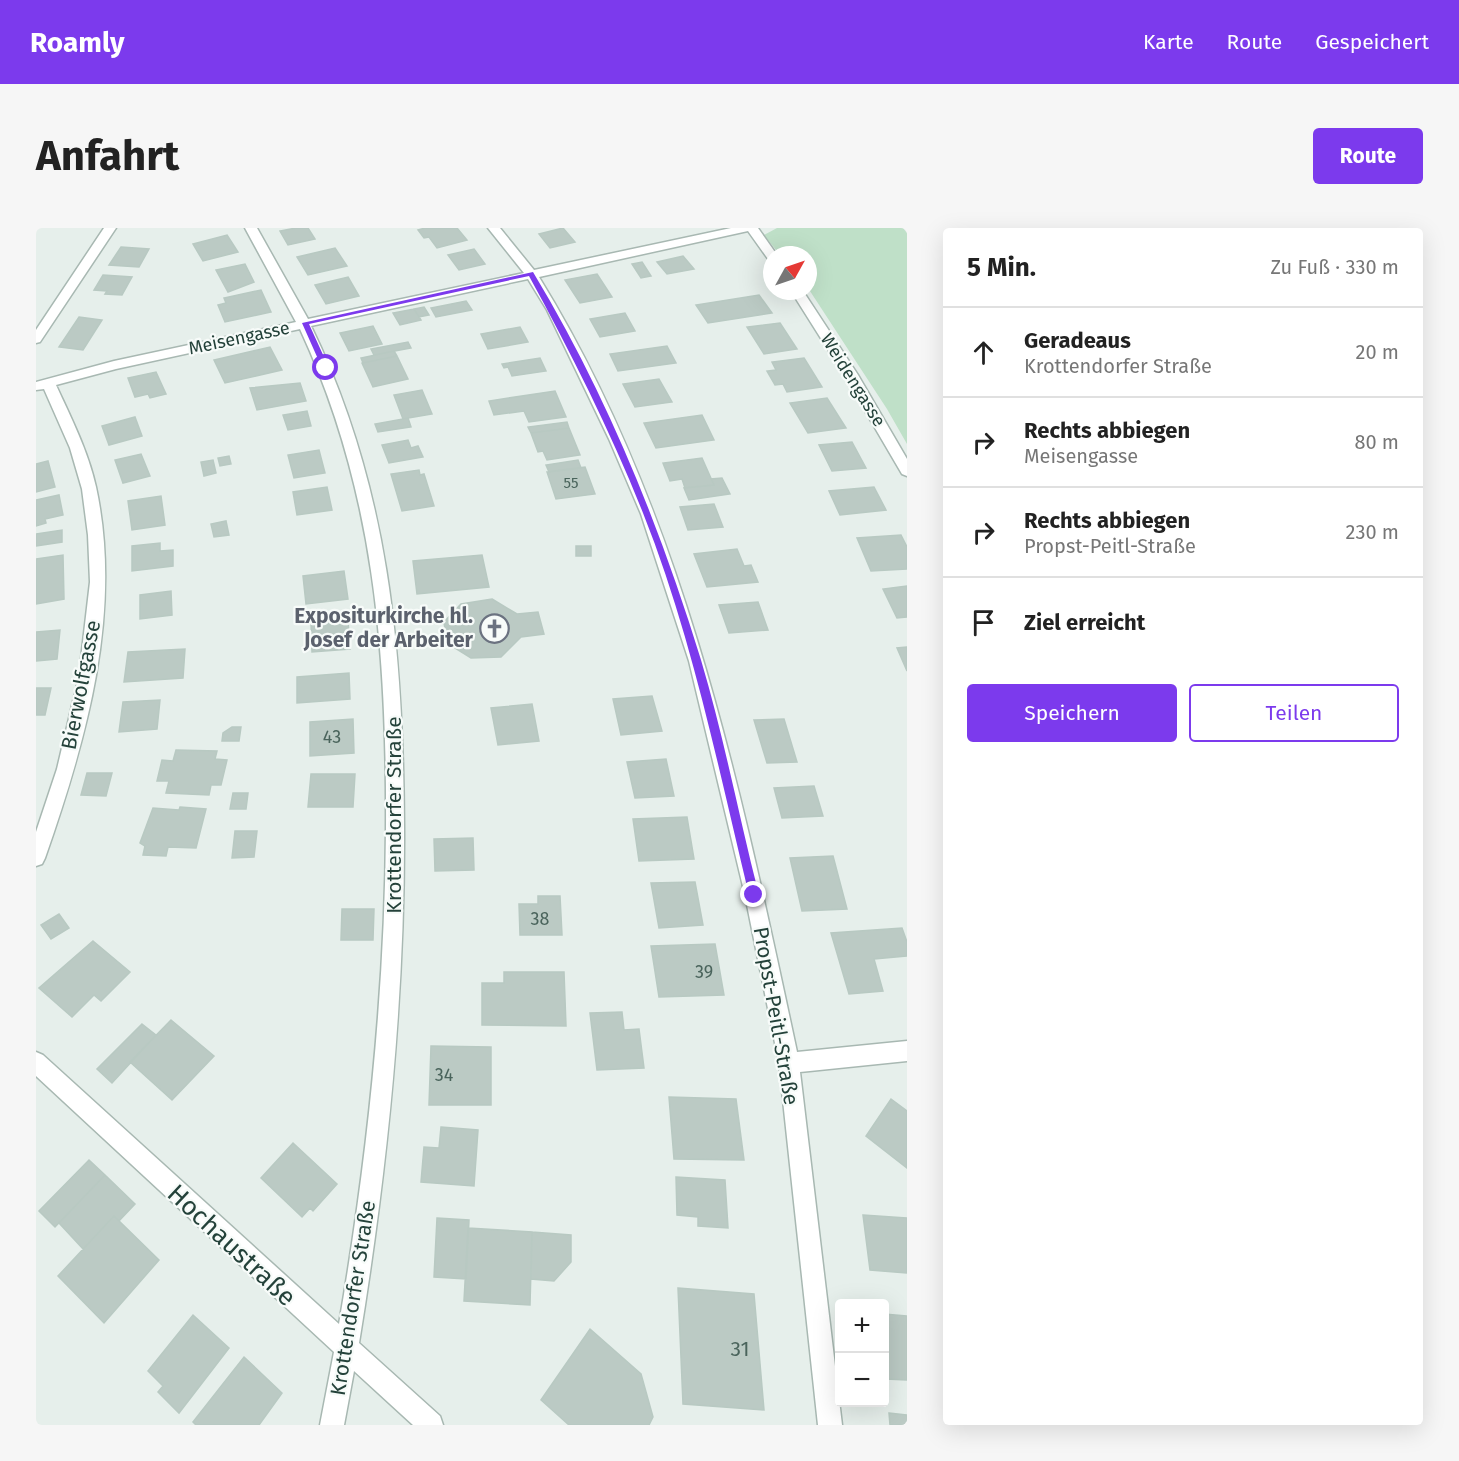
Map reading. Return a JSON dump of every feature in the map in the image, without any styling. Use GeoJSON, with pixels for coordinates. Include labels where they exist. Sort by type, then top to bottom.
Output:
{"type":"FeatureCollection","features":[{"type":"Feature","properties":{"kind":"street"},"geometry":{"type":"LineString","coordinates":[[36,339],[110,228]]}},
{"type":"Feature","properties":{"kind":"street","name":"Krottendorfer Straße"},"geometry":{"type":"LineString","coordinates":[[251,228],[306,323],[326,368],[358,465],[377,554],[394,684],[396,902],[384,1070],[362,1253],[347,1351],[332,1425]]}},
{"type":"Feature","properties":{"kind":"street","name":"Propst-Peitl-Straße"},"geometry":{"type":"LineString","coordinates":[[494,228],[531,274],[553,310],[616,439],[648,514],[696,661],[720,752],[789,1063],[830,1425]]}},
{"type":"Feature","properties":{"kind":"street","name":"Meisengasse"},"geometry":{"type":"LineString","coordinates":[[42,384],[101,368],[747,228]]}},
{"type":"Feature","properties":{"kind":"street"},"geometry":{"type":"LineString","coordinates":[[752,228],[765,246]]}},
{"type":"Feature","properties":{"kind":"street","name":"Weidengasse"},"geometry":{"type":"LineString","coordinates":[[803,300],[852,375],[907,471]]}},
{"type":"Feature","properties":{"kind":"street","name":"Bierwolfgasse"},"geometry":{"type":"LineString","coordinates":[[36,858],[52,815],[78,719],[92,652],[96,598],[96,540],[89,488],[73,435],[42,384]]}},
{"type":"Feature","properties":{"kind":"street"},"geometry":{"type":"LineString","coordinates":[[789,1063],[907,1051]]}},
{"type":"Feature","properties":{"kind":"street","name":"Hochaustraße"},"geometry":{"type":"LineString","coordinates":[[36,1062],[347,1351],[431,1425]]}},
{"type":"Feature","properties":{"kind":"green space"},"geometry":{"type":"Polygon","coordinates":[[[777,228],[903,228],[907,233],[907,444],[887,409],[816,300],[817,246],[773,246],[764,235],[777,228]]]}},
{"type":"Feature","properties":{"kind":"building"},"geometry":{"type":"Polygon","coordinates":[[[308,228],[315,239],[288,245],[280,231],[308,228]]]}},
{"type":"Feature","properties":{"kind":"building"},"geometry":{"type":"Polygon","coordinates":[[[457,228],[467,240],[437,248],[429,237],[424,238],[418,230],[457,228]]]}},
{"type":"Feature","properties":{"kind":"building"},"geometry":{"type":"Polygon","coordinates":[[[563,228],[575,242],[550,248],[539,234],[563,228]]]}},
{"type":"Feature","properties":{"kind":"building"},"geometry":{"type":"Polygon","coordinates":[[[227,235],[238,252],[203,261],[193,244],[227,235]]]}},
{"type":"Feature","properties":{"kind":"building"},"geometry":{"type":"Polygon","coordinates":[[[121,247],[149,249],[139,267],[109,265],[121,247]]]}},
{"type":"Feature","properties":{"kind":"building"},"geometry":{"type":"Polygon","coordinates":[[[335,248],[347,266],[308,275],[297,257],[335,248]]]}},
{"type":"Feature","properties":{"kind":"building"},"geometry":{"type":"Polygon","coordinates":[[[474,249],[485,264],[459,270],[448,255],[474,249]]]}},
{"type":"Feature","properties":{"kind":"building"},"geometry":{"type":"Polygon","coordinates":[[[683,256],[694,269],[667,274],[657,262],[683,256]]]}},
{"type":"Feature","properties":{"kind":"building"},"geometry":{"type":"Polygon","coordinates":[[[642,262],[651,276],[641,278],[632,264],[642,262]]]}},
{"type":"Feature","properties":{"kind":"building"},"geometry":{"type":"Polygon","coordinates":[[[245,264],[254,282],[228,292],[216,270],[245,264]]]}},
{"type":"Feature","properties":{"kind":"building"},"geometry":{"type":"Polygon","coordinates":[[[597,274],[612,297],[580,303],[565,280],[597,274]]]}},
{"type":"Feature","properties":{"kind":"building"},"geometry":{"type":"Polygon","coordinates":[[[103,275],[132,277],[122,295],[105,294],[107,291],[94,290],[103,275]]]}},
{"type":"Feature","properties":{"kind":"building"},"geometry":{"type":"Polygon","coordinates":[[[348,277],[359,296],[326,304],[315,285],[348,277]]]}},
{"type":"Feature","properties":{"kind":"building"},"geometry":{"type":"Polygon","coordinates":[[[261,290],[271,312],[225,322],[218,305],[226,303],[224,298],[261,290]]]}},
{"type":"Feature","properties":{"kind":"building"},"geometry":{"type":"Polygon","coordinates":[[[759,295],[772,313],[708,323],[696,305],[759,295]]]}},
{"type":"Feature","properties":{"kind":"building"},"geometry":{"type":"Polygon","coordinates":[[[466,301],[472,310],[436,317],[431,308],[466,301]]]}},
{"type":"Feature","properties":{"kind":"building"},"geometry":{"type":"Polygon","coordinates":[[[424,307],[429,315],[419,317],[414,309],[424,307]]]}},
{"type":"Feature","properties":{"kind":"building"},"geometry":{"type":"Polygon","coordinates":[[[414,309],[421,320],[400,325],[393,313],[414,309]]]}},
{"type":"Feature","properties":{"kind":"building"},"geometry":{"type":"Polygon","coordinates":[[[625,313],[635,331],[600,337],[590,319],[625,313]]]}},
{"type":"Feature","properties":{"kind":"building"},"geometry":{"type":"Polygon","coordinates":[[[79,317],[102,320],[83,350],[59,347],[79,317]]]}},
{"type":"Feature","properties":{"kind":"building"},"geometry":{"type":"Polygon","coordinates":[[[780,323],[797,349],[764,354],[747,327],[780,323]]]}},
{"type":"Feature","properties":{"kind":"building"},"geometry":{"type":"Polygon","coordinates":[[[373,326],[382,344],[349,351],[340,333],[373,326]]]}},
{"type":"Feature","properties":{"kind":"building"},"geometry":{"type":"Polygon","coordinates":[[[520,327],[528,342],[488,349],[481,334],[520,327]]]}},
{"type":"Feature","properties":{"kind":"building"},"geometry":{"type":"Polygon","coordinates":[[[408,342],[411,348],[374,355],[371,349],[408,342]]]}},
{"type":"Feature","properties":{"kind":"building"},"geometry":{"type":"Polygon","coordinates":[[[667,346],[676,363],[618,371],[610,354],[667,346]]]}},
{"type":"Feature","properties":{"kind":"building"},"geometry":{"type":"Polygon","coordinates":[[[270,347],[282,370],[225,383],[214,360],[270,347]]]}},
{"type":"Feature","properties":{"kind":"building"},"geometry":{"type":"Polygon","coordinates":[[[394,351],[397,356],[363,363],[361,358],[394,351]]]}},
{"type":"Feature","properties":{"kind":"building"},"geometry":{"type":"Polygon","coordinates":[[[397,356],[408,379],[373,387],[362,363],[397,356]]]}},
{"type":"Feature","properties":{"kind":"building"},"geometry":{"type":"Polygon","coordinates":[[[540,358],[546,371],[512,376],[508,367],[504,368],[502,364],[540,358]]]}},
{"type":"Feature","properties":{"kind":"building"},"geometry":{"type":"Polygon","coordinates":[[[804,358],[822,387],[787,392],[783,384],[775,385],[767,371],[776,370],[772,362],[804,358]]]}},
{"type":"Feature","properties":{"kind":"building"},"geometry":{"type":"Polygon","coordinates":[[[156,372],[166,394],[150,398],[148,394],[135,397],[128,378],[156,372]]]}},
{"type":"Feature","properties":{"kind":"building"},"geometry":{"type":"Polygon","coordinates":[[[659,379],[672,402],[635,407],[623,384],[659,379]]]}},
{"type":"Feature","properties":{"kind":"building"},"geometry":{"type":"Polygon","coordinates":[[[300,383],[306,401],[257,410],[250,388],[300,383]]]}},
{"type":"Feature","properties":{"kind":"building"},"geometry":{"type":"Polygon","coordinates":[[[422,390],[432,414],[403,419],[394,395],[422,390]]]}},
{"type":"Feature","properties":{"kind":"building"},"geometry":{"type":"Polygon","coordinates":[[[555,391],[566,417],[529,422],[524,411],[494,415],[489,401],[555,391]]]}},
{"type":"Feature","properties":{"kind":"building"},"geometry":{"type":"Polygon","coordinates":[[[827,398],[846,428],[808,433],[790,403],[827,398]]]}},
{"type":"Feature","properties":{"kind":"building"},"geometry":{"type":"Polygon","coordinates":[[[307,411],[311,426],[288,430],[283,415],[307,411]]]}},
{"type":"Feature","properties":{"kind":"building"},"geometry":{"type":"Polygon","coordinates":[[[702,415],[714,440],[656,448],[644,423],[702,415]]]}},
{"type":"Feature","properties":{"kind":"building"},"geometry":{"type":"Polygon","coordinates":[[[135,417],[142,436],[109,445],[102,426],[135,417]]]}},
{"type":"Feature","properties":{"kind":"building"},"geometry":{"type":"Polygon","coordinates":[[[408,418],[411,427],[378,432],[375,424],[408,418]]]}},
{"type":"Feature","properties":{"kind":"building"},"geometry":{"type":"Polygon","coordinates":[[[567,422],[569,428],[531,433],[528,427],[567,422]]]}},
{"type":"Feature","properties":{"kind":"building"},"geometry":{"type":"Polygon","coordinates":[[[569,428],[580,455],[547,460],[543,451],[538,452],[531,433],[569,428]]]}},
{"type":"Feature","properties":{"kind":"building"},"geometry":{"type":"Polygon","coordinates":[[[408,440],[411,448],[418,446],[423,457],[389,463],[382,445],[408,440]]]}},
{"type":"Feature","properties":{"kind":"building"},"geometry":{"type":"Polygon","coordinates":[[[852,442],[866,468],[832,471],[819,445],[852,442]]]}},
{"type":"Feature","properties":{"kind":"building"},"geometry":{"type":"Polygon","coordinates":[[[319,450],[325,473],[294,478],[288,455],[319,450]]]}},
{"type":"Feature","properties":{"kind":"building"},"geometry":{"type":"Polygon","coordinates":[[[141,454],[150,476],[123,483],[115,460],[141,454]]]}},
{"type":"Feature","properties":{"kind":"building"},"geometry":{"type":"Polygon","coordinates":[[[229,456],[231,464],[220,466],[218,458],[229,456]]]}},
{"type":"Feature","properties":{"kind":"building"},"geometry":{"type":"Polygon","coordinates":[[[702,458],[714,485],[685,488],[682,479],[670,481],[663,463],[702,458]]]}},
{"type":"Feature","properties":{"kind":"building"},"geometry":{"type":"Polygon","coordinates":[[[213,460],[216,473],[204,476],[201,462],[213,460]]]}},
{"type":"Feature","properties":{"kind":"building"},"geometry":{"type":"Polygon","coordinates":[[[578,460],[581,468],[549,472],[546,465],[578,460]]]}},
{"type":"Feature","properties":{"kind":"building"},"geometry":{"type":"Polygon","coordinates":[[[48,461],[55,487],[36,492],[36,464],[48,461]]]}},
{"type":"Feature","properties":{"kind":"building"},"geometry":{"type":"Polygon","coordinates":[[[585,467],[595,494],[556,499],[547,472],[585,467]]]}},
{"type":"Feature","properties":{"kind":"building"},"geometry":{"type":"Polygon","coordinates":[[[419,470],[420,475],[424,474],[434,506],[402,511],[391,474],[419,470]]]}},
{"type":"Feature","properties":{"kind":"building"},"geometry":{"type":"Polygon","coordinates":[[[722,478],[730,494],[689,500],[684,488],[714,485],[711,479],[722,478]]]}},
{"type":"Feature","properties":{"kind":"building"},"geometry":{"type":"Polygon","coordinates":[[[327,487],[332,510],[297,515],[293,492],[327,487]]]}},
{"type":"Feature","properties":{"kind":"building"},"geometry":{"type":"Polygon","coordinates":[[[874,487],[886,510],[840,515],[829,491],[874,487]]]}},
{"type":"Feature","properties":{"kind":"building"},"geometry":{"type":"Polygon","coordinates":[[[59,495],[63,515],[45,519],[46,523],[36,526],[36,500],[59,495]]]}},
{"type":"Feature","properties":{"kind":"building"},"geometry":{"type":"Polygon","coordinates":[[[161,496],[165,525],[132,530],[128,501],[161,496]]]}},
{"type":"Feature","properties":{"kind":"building"},"geometry":{"type":"Polygon","coordinates":[[[714,504],[723,527],[688,530],[680,507],[714,504]]]}},
{"type":"Feature","properties":{"kind":"building"},"geometry":{"type":"Polygon","coordinates":[[[226,521],[229,535],[214,537],[211,524],[226,521]]]}},
{"type":"Feature","properties":{"kind":"building"},"geometry":{"type":"Polygon","coordinates":[[[62,530],[62,542],[36,546],[36,534],[62,530]]]}},
{"type":"Feature","properties":{"kind":"building"},"geometry":{"type":"Polygon","coordinates":[[[901,535],[907,547],[907,569],[871,571],[857,538],[901,535]]]}},
{"type":"Feature","properties":{"kind":"building"},"geometry":{"type":"Polygon","coordinates":[[[160,543],[160,551],[173,550],[173,566],[132,571],[132,546],[160,543]]]}},
{"type":"Feature","properties":{"kind":"building"},"geometry":{"type":"Polygon","coordinates":[[[576,546],[591,546],[591,556],[576,556],[576,546]]]}},
{"type":"Feature","properties":{"kind":"building"},"geometry":{"type":"Polygon","coordinates":[[[737,549],[744,566],[751,565],[758,582],[707,587],[694,554],[737,549]]]}},
{"type":"Feature","properties":{"kind":"building"},"geometry":{"type":"Polygon","coordinates":[[[63,555],[64,599],[36,604],[36,559],[63,555]]]}},
{"type":"Feature","properties":{"kind":"building"},"geometry":{"type":"Polygon","coordinates":[[[482,555],[489,587],[417,594],[413,561],[482,555]]]}},
{"type":"Feature","properties":{"kind":"building"},"geometry":{"type":"Polygon","coordinates":[[[344,571],[348,599],[306,604],[303,576],[344,571]]]}},
{"type":"Feature","properties":{"kind":"building"},"geometry":{"type":"Polygon","coordinates":[[[907,586],[907,617],[897,618],[883,589],[907,586]]]}},
{"type":"Feature","properties":{"kind":"building"},"geometry":{"type":"Polygon","coordinates":[[[171,591],[172,615],[140,619],[140,595],[171,591]]]}},
{"type":"Feature","properties":{"kind":"building","name":"Expositurkirche hl. Josef der Arbeiter"},"geometry":{"type":"Polygon","coordinates":[[[492,599],[517,614],[538,612],[544,634],[521,637],[501,657],[471,658],[447,643],[444,622],[461,604],[492,599]]]}},
{"type":"Feature","properties":{"kind":"building"},"geometry":{"type":"Polygon","coordinates":[[[758,602],[768,630],[729,633],[719,605],[758,602]]]}},
{"type":"Feature","properties":{"kind":"building"},"geometry":{"type":"Polygon","coordinates":[[[348,620],[350,649],[312,652],[311,623],[348,620]]]}},
{"type":"Feature","properties":{"kind":"building"},"geometry":{"type":"Polygon","coordinates":[[[60,630],[57,659],[36,661],[36,632],[60,630]]]}},
{"type":"Feature","properties":{"kind":"building"},"geometry":{"type":"Polygon","coordinates":[[[907,647],[907,671],[897,648],[907,647]]]}},
{"type":"Feature","properties":{"kind":"building"},"geometry":{"type":"Polygon","coordinates":[[[185,649],[183,678],[124,682],[128,652],[185,649]]]}},
{"type":"Feature","properties":{"kind":"building"},"geometry":{"type":"Polygon","coordinates":[[[349,673],[350,699],[297,703],[297,677],[349,673]]]}},
{"type":"Feature","properties":{"kind":"building"},"geometry":{"type":"Polygon","coordinates":[[[36,688],[51,688],[45,715],[36,715],[36,688]]]}},
{"type":"Feature","properties":{"kind":"building"},"geometry":{"type":"Polygon","coordinates":[[[652,696],[662,731],[621,735],[613,699],[652,696]]]}},
{"type":"Feature","properties":{"kind":"building"},"geometry":{"type":"Polygon","coordinates":[[[160,700],[157,729],[119,732],[123,702],[160,700]]]}},
{"type":"Feature","properties":{"kind":"building"},"geometry":{"type":"Polygon","coordinates":[[[532,704],[539,741],[498,745],[491,708],[532,704]]]}},
{"type":"Feature","properties":{"kind":"building"},"geometry":{"type":"Polygon","coordinates":[[[353,719],[354,753],[310,756],[310,722],[353,719]]]}},
{"type":"Feature","properties":{"kind":"building"},"geometry":{"type":"Polygon","coordinates":[[[784,719],[797,762],[767,763],[754,720],[784,719]]]}},
{"type":"Feature","properties":{"kind":"building"},"geometry":{"type":"Polygon","coordinates":[[[232,727],[241,727],[239,741],[222,741],[223,733],[232,727]]]}},
{"type":"Feature","properties":{"kind":"building"},"geometry":{"type":"Polygon","coordinates":[[[176,750],[217,751],[215,759],[227,760],[221,785],[211,785],[209,795],[166,793],[169,781],[157,781],[162,760],[173,761],[176,750]]]}},
{"type":"Feature","properties":{"kind":"building"},"geometry":{"type":"Polygon","coordinates":[[[666,759],[674,796],[635,798],[627,762],[666,759]]]}},
{"type":"Feature","properties":{"kind":"building"},"geometry":{"type":"Polygon","coordinates":[[[87,773],[112,773],[106,796],[81,795],[87,773]]]}},
{"type":"Feature","properties":{"kind":"building"},"geometry":{"type":"Polygon","coordinates":[[[311,774],[355,774],[353,807],[308,807],[311,774]]]}},
{"type":"Feature","properties":{"kind":"building"},"geometry":{"type":"Polygon","coordinates":[[[814,786],[823,816],[782,818],[774,788],[814,786]]]}},
{"type":"Feature","properties":{"kind":"building"},"geometry":{"type":"Polygon","coordinates":[[[233,793],[248,793],[246,809],[230,809],[233,793]]]}},
{"type":"Feature","properties":{"kind":"building"},"geometry":{"type":"Polygon","coordinates":[[[180,807],[206,809],[196,848],[168,847],[166,856],[143,855],[145,846],[140,843],[153,808],[179,810],[180,807]]]}},
{"type":"Feature","properties":{"kind":"building"},"geometry":{"type":"Polygon","coordinates":[[[687,817],[694,859],[639,861],[633,819],[687,817]]]}},
{"type":"Feature","properties":{"kind":"building"},"geometry":{"type":"Polygon","coordinates":[[[235,831],[257,831],[254,857],[232,858],[235,831]]]}},
{"type":"Feature","properties":{"kind":"building"},"geometry":{"type":"Polygon","coordinates":[[[473,838],[474,870],[435,871],[434,839],[473,838]]]}},
{"type":"Feature","properties":{"kind":"building"},"geometry":{"type":"Polygon","coordinates":[[[833,856],[847,909],[802,911],[790,858],[833,856]]]}},
{"type":"Feature","properties":{"kind":"building"},"geometry":{"type":"Polygon","coordinates":[[[695,882],[703,925],[659,928],[651,883],[695,882]]]}},
{"type":"Feature","properties":{"kind":"building"},"geometry":{"type":"Polygon","coordinates":[[[538,896],[560,896],[562,935],[520,935],[519,904],[538,904],[538,896]]]}},
{"type":"Feature","properties":{"kind":"building"},"geometry":{"type":"Polygon","coordinates":[[[342,909],[374,909],[373,940],[341,940],[342,909]]]}},
{"type":"Feature","properties":{"kind":"building"},"geometry":{"type":"Polygon","coordinates":[[[59,914],[69,928],[51,939],[41,925],[59,914]]]}},
{"type":"Feature","properties":{"kind":"building"},"geometry":{"type":"Polygon","coordinates":[[[902,928],[907,942],[907,956],[874,959],[883,991],[849,994],[831,933],[902,928]]]}},
{"type":"Feature","properties":{"kind":"building"},"geometry":{"type":"Polygon","coordinates":[[[93,941],[130,972],[101,1001],[94,995],[72,1017],[39,988],[93,941]]]}},
{"type":"Feature","properties":{"kind":"building"},"geometry":{"type":"Polygon","coordinates":[[[715,944],[724,995],[659,997],[651,946],[715,944]]]}},
{"type":"Feature","properties":{"kind":"building"},"geometry":{"type":"Polygon","coordinates":[[[504,972],[564,972],[566,1026],[482,1025],[482,983],[504,983],[504,972]]]}},
{"type":"Feature","properties":{"kind":"building"},"geometry":{"type":"Polygon","coordinates":[[[622,1012],[624,1030],[639,1029],[644,1068],[597,1070],[590,1013],[622,1012]]]}},
{"type":"Feature","properties":{"kind":"building"},"geometry":{"type":"Polygon","coordinates":[[[171,1020],[214,1056],[172,1100],[130,1062],[171,1020]]]}},
{"type":"Feature","properties":{"kind":"building"},"geometry":{"type":"Polygon","coordinates":[[[142,1024],[156,1035],[112,1083],[97,1069],[142,1024]]]}},
{"type":"Feature","properties":{"kind":"building"},"geometry":{"type":"Polygon","coordinates":[[[431,1046],[491,1047],[491,1105],[429,1105],[431,1046]]]}},
{"type":"Feature","properties":{"kind":"building"},"geometry":{"type":"Polygon","coordinates":[[[669,1097],[736,1099],[744,1160],[674,1159],[669,1097]]]}},
{"type":"Feature","properties":{"kind":"building"},"geometry":{"type":"Polygon","coordinates":[[[891,1099],[907,1111],[907,1168],[866,1136],[891,1099]]]}},
{"type":"Feature","properties":{"kind":"building"},"geometry":{"type":"Polygon","coordinates":[[[441,1127],[478,1130],[474,1186],[421,1182],[424,1147],[439,1148],[441,1127]]]}},
{"type":"Feature","properties":{"kind":"building"},"geometry":{"type":"Polygon","coordinates":[[[293,1143],[337,1184],[313,1211],[310,1208],[302,1217],[261,1178],[293,1143]]]}},
{"type":"Feature","properties":{"kind":"building"},"geometry":{"type":"Polygon","coordinates":[[[89,1160],[105,1175],[55,1227],[39,1211],[89,1160]]]}},
{"type":"Feature","properties":{"kind":"building"},"geometry":{"type":"Polygon","coordinates":[[[105,1175],[135,1204],[119,1221],[114,1216],[83,1249],[59,1223],[105,1175]]]}},
{"type":"Feature","properties":{"kind":"building"},"geometry":{"type":"Polygon","coordinates":[[[676,1177],[725,1180],[728,1228],[698,1226],[698,1217],[677,1215],[676,1177]]]}},
{"type":"Feature","properties":{"kind":"building"},"geometry":{"type":"Polygon","coordinates":[[[863,1215],[907,1218],[907,1273],[870,1270],[863,1215]]]}},
{"type":"Feature","properties":{"kind":"building"},"geometry":{"type":"Polygon","coordinates":[[[114,1216],[159,1260],[104,1323],[58,1276],[114,1216]]]}},
{"type":"Feature","properties":{"kind":"building"},"geometry":{"type":"Polygon","coordinates":[[[437,1218],[469,1220],[466,1279],[434,1277],[437,1218]]]}},
{"type":"Feature","properties":{"kind":"building"},"geometry":{"type":"Polygon","coordinates":[[[468,1228],[532,1232],[530,1305],[464,1301],[468,1228]]]}},
{"type":"Feature","properties":{"kind":"building"},"geometry":{"type":"Polygon","coordinates":[[[532,1232],[571,1235],[571,1262],[554,1281],[531,1279],[532,1232]]]}},
{"type":"Feature","properties":{"kind":"building"},"geometry":{"type":"Polygon","coordinates":[[[678,1288],[754,1294],[764,1410],[683,1404],[678,1288]]]}},
{"type":"Feature","properties":{"kind":"building"},"geometry":{"type":"Polygon","coordinates":[[[889,1314],[907,1316],[907,1380],[889,1379],[889,1314]]]}},
{"type":"Feature","properties":{"kind":"building"},"geometry":{"type":"Polygon","coordinates":[[[193,1315],[229,1348],[179,1413],[158,1392],[163,1386],[148,1371],[193,1315]]]}},
{"type":"Feature","properties":{"kind":"building"},"geometry":{"type":"Polygon","coordinates":[[[590,1329],[641,1374],[653,1417],[649,1425],[569,1425],[541,1400],[590,1329]]]}},
{"type":"Feature","properties":{"kind":"building"},"geometry":{"type":"Polygon","coordinates":[[[244,1357],[282,1393],[259,1425],[196,1425],[193,1422],[244,1357]]]}},
{"type":"Feature","properties":{"kind":"building"},"geometry":{"type":"Polygon","coordinates":[[[889,1413],[907,1415],[907,1425],[890,1425],[889,1413]]]}},
{"type":"Feature","properties":{"kind":"place","name":"Expositurkirche hl. Josef der Arbeiter"},"geometry":{"type":"Point","coordinates":[494,628]}},
{"type":"Feature","properties":{"kind":"route"},"geometry":{"type":"LineString","coordinates":[[326,368],[306,323],[531,274],[582,366],[648,514],[696,661],[754,895]]}}]}
